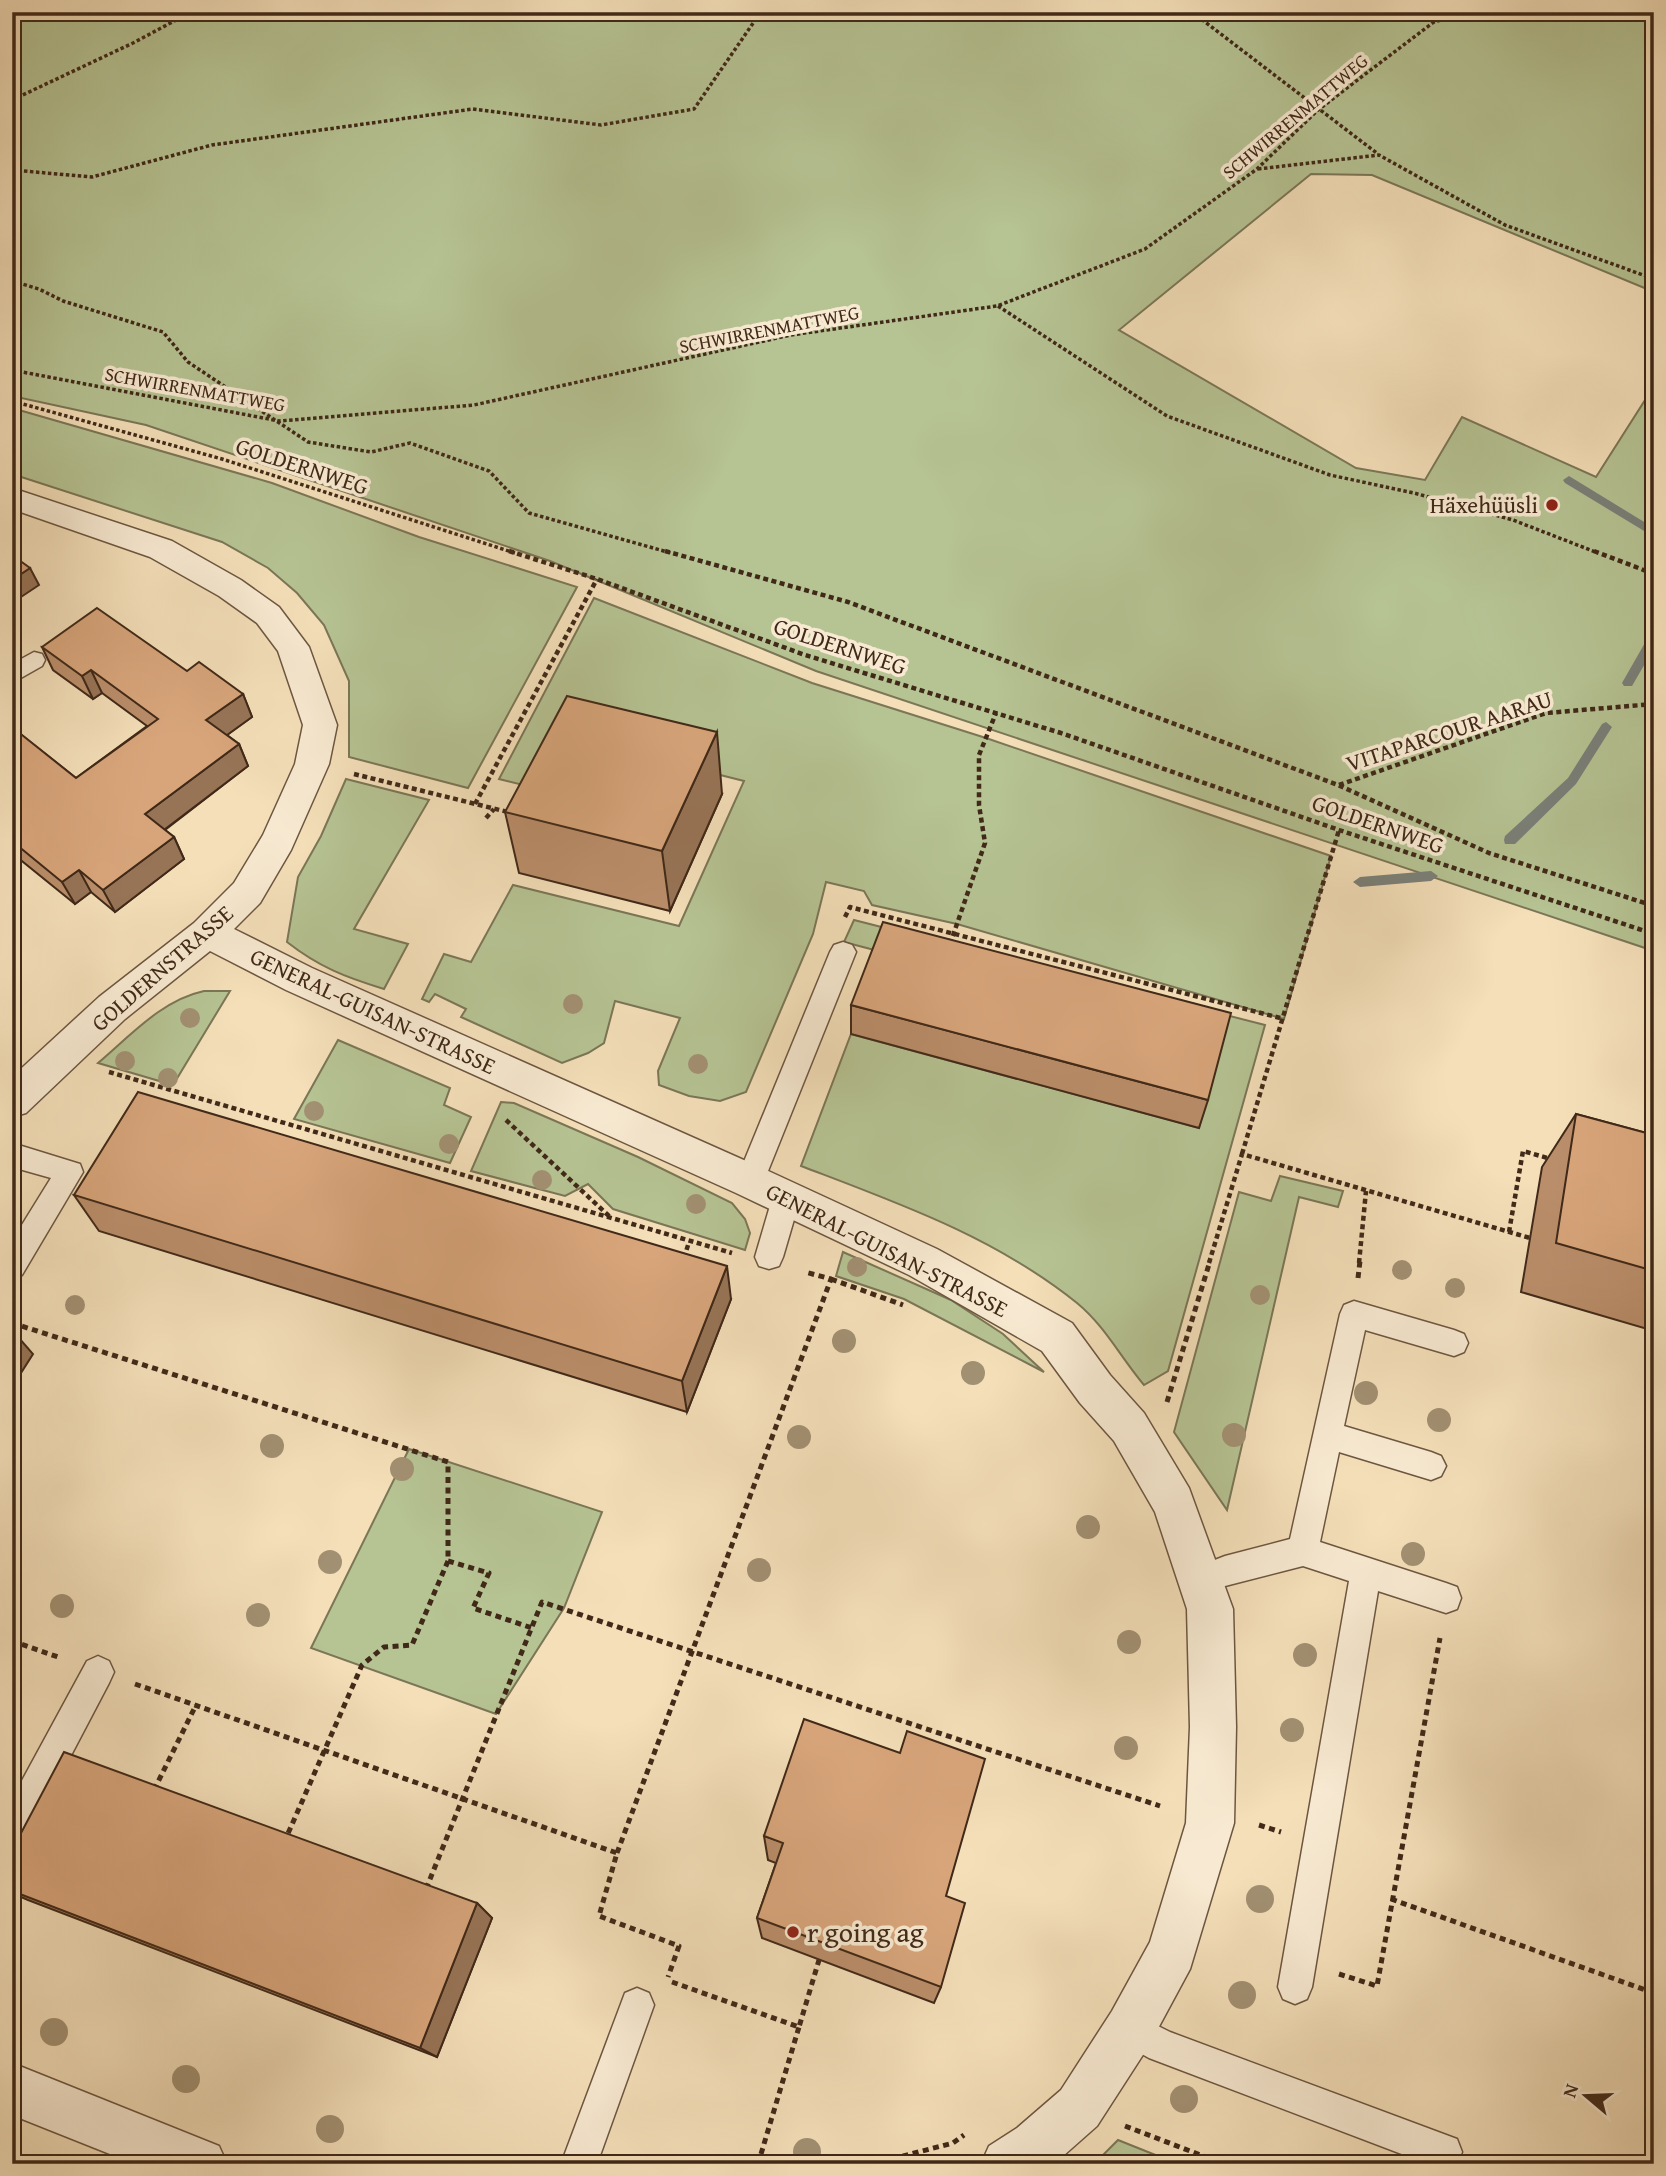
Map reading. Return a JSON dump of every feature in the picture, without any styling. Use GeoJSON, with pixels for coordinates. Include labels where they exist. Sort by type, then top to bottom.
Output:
{"type":"FeatureCollection","features":[{"type":"Feature","properties":{"kind":"street","name":"GOLDERNSTRASSE"},"geometry":{"type":"LineString","coordinates":[[12,498],[160,549],[230,588],[268,615],[293,647],[320,725],[312,764],[279,841],[247,893],[207,933],[112,1008],[12,1101]]}},
{"type":"Feature","properties":{"kind":"street","name":"GENERAL-GUISAN-STRASSE"},"geometry":{"type":"LineString","coordinates":[[207,933],[299,979],[923,1262],[1057,1337],[1095,1389],[1129,1427],[1174,1503],[1210,1609],[1213,1727],[1210,1823],[1171,1951],[1130,2029],[1079,2108],[1035,2146],[1007,2164]]}},
{"type":"Feature","properties":{"kind":"street"},"geometry":{"type":"LineString","coordinates":[[12,2089],[201,2164]]}},
{"type":"Feature","properties":{"kind":"lane"},"geometry":{"type":"LineString","coordinates":[[12,675],[34,660]]}},
{"type":"Feature","properties":{"kind":"lane"},"geometry":{"type":"LineString","coordinates":[[781,1263],[768,1190],[844,952]]}},
{"type":"Feature","properties":{"kind":"lane"},"geometry":{"type":"LineString","coordinates":[[12,1155],[70,1172],[12,1266]]}},
{"type":"Feature","properties":{"kind":"lane"},"geometry":{"type":"LineString","coordinates":[[1303,1551],[1354,1314],[1454,1343]]}},
{"type":"Feature","properties":{"kind":"lane"},"geometry":{"type":"LineString","coordinates":[[1328,1435],[1431,1466]]}},
{"type":"Feature","properties":{"kind":"lane"},"geometry":{"type":"LineString","coordinates":[[1200,1581],[1225,1571],[1303,1551],[1446,1598]]}},
{"type":"Feature","properties":{"kind":"lane"},"geometry":{"type":"LineString","coordinates":[[1295,1987],[1366,1572]]}},
{"type":"Feature","properties":{"kind":"lane"},"geometry":{"type":"LineString","coordinates":[[12,1833],[98,1672]]}},
{"type":"Feature","properties":{"kind":"lane"},"geometry":{"type":"LineString","coordinates":[[579,2164],[637,2005]]}},
{"type":"Feature","properties":{"kind":"lane"},"geometry":{"type":"LineString","coordinates":[[1130,2029],[1161,2046],[1444,2152]]}},
{"type":"Feature","properties":{"kind":"path"},"geometry":{"type":"LineString","coordinates":[[12,100],[133,43],[191,12]]}},
{"type":"Feature","properties":{"kind":"path"},"geometry":{"type":"LineString","coordinates":[[12,170],[92,177],[212,145],[473,109],[601,125],[694,109],[758,16],[754,12]]}},
{"type":"Feature","properties":{"kind":"path"},"geometry":{"type":"LineString","coordinates":[[1192,12],[1379,155],[1505,225],[1654,279]]}},
{"type":"Feature","properties":{"kind":"path","name":"SCHWIRRENMATTWEG"},"geometry":{"type":"LineString","coordinates":[[12,370],[279,421],[474,405],[791,335],[997,306],[1145,249],[1257,169],[1318,110],[1447,12]]}},
{"type":"Feature","properties":{"kind":"path"},"geometry":{"type":"LineString","coordinates":[[1436,21],[1483,12]]}},
{"type":"Feature","properties":{"kind":"path"},"geometry":{"type":"LineString","coordinates":[[1257,169],[1379,155]]}},
{"type":"Feature","properties":{"kind":"path"},"geometry":{"type":"LineString","coordinates":[[12,281],[39,289],[63,301],[163,332],[188,362],[308,442],[371,452],[410,443],[489,471],[529,513],[848,602],[1338,785],[1489,853],[1654,906]]}},
{"type":"Feature","properties":{"kind":"path"},"geometry":{"type":"LineString","coordinates":[[997,306],[1167,416],[1330,475],[1414,493],[1513,520],[1654,574]]}},
{"type":"Feature","properties":{"kind":"path","name":"GOLDERNWEG"},"geometry":{"type":"LineString","coordinates":[[12,401],[222,459],[597,579],[805,654],[1061,733],[1339,830],[1654,934]]}},
{"type":"Feature","properties":{"kind":"path"},"geometry":{"type":"LineString","coordinates":[[475,804],[597,579]]}},
{"type":"Feature","properties":{"kind":"path","name":"VITAPARCOUR AARAU"},"geometry":{"type":"LineString","coordinates":[[1338,785],[1546,713],[1654,704]]}},
{"type":"Feature","properties":{"kind":"path"},"geometry":{"type":"LineString","coordinates":[[949,945],[985,843],[979,805],[979,755],[996,713]]}},
{"type":"Feature","properties":{"kind":"path"},"geometry":{"type":"LineString","coordinates":[[312,764],[520,815]]}},
{"type":"Feature","properties":{"kind":"path"},"geometry":{"type":"LineString","coordinates":[[486,818],[494,808]]}},
{"type":"Feature","properties":{"kind":"path"},"geometry":{"type":"LineString","coordinates":[[1129,1427],[1167,1402],[1339,830]]}},
{"type":"Feature","properties":{"kind":"path"},"geometry":{"type":"LineString","coordinates":[[844,952],[832,949],[850,907],[1284,1019]]}},
{"type":"Feature","properties":{"kind":"path"},"geometry":{"type":"LineString","coordinates":[[1061,974],[1065,962]]}},
{"type":"Feature","properties":{"kind":"path"},"geometry":{"type":"LineString","coordinates":[[1170,1002],[1174,989]]}},
{"type":"Feature","properties":{"kind":"path"},"geometry":{"type":"LineString","coordinates":[[62,1055],[215,1104],[741,1255]]}},
{"type":"Feature","properties":{"kind":"path"},"geometry":{"type":"LineString","coordinates":[[516,1076],[501,1102],[506,1119],[610,1217]]}},
{"type":"Feature","properties":{"kind":"path"},"geometry":{"type":"LineString","coordinates":[[1509,1233],[1523,1151],[1561,1161]]}},
{"type":"Feature","properties":{"kind":"path"},"geometry":{"type":"LineString","coordinates":[[1241,1154],[1530,1238]]}},
{"type":"Feature","properties":{"kind":"path"},"geometry":{"type":"LineString","coordinates":[[1354,1314],[1366,1191]]}},
{"type":"Feature","properties":{"kind":"path"},"geometry":{"type":"LineString","coordinates":[[682,1262],[689,1242]]}},
{"type":"Feature","properties":{"kind":"path"},"geometry":{"type":"LineString","coordinates":[[781,1263],[831,1279],[617,1853],[599,1916],[679,1946],[667,1980],[799,2027]]}},
{"type":"Feature","properties":{"kind":"path"},"geometry":{"type":"LineString","coordinates":[[12,1323],[448,1462],[448,1561],[412,1645],[384,1647],[362,1665],[284,1842]]}},
{"type":"Feature","properties":{"kind":"path"},"geometry":{"type":"LineString","coordinates":[[448,1561],[489,1573],[473,1608],[532,1628]]}},
{"type":"Feature","properties":{"kind":"path"},"geometry":{"type":"LineString","coordinates":[[425,1894],[542,1602],[1210,1823],[1237,1818],[1320,1845]]}},
{"type":"Feature","properties":{"kind":"path"},"geometry":{"type":"LineString","coordinates":[[1377,1986],[1441,1631]]}},
{"type":"Feature","properties":{"kind":"path"},"geometry":{"type":"LineString","coordinates":[[12,1641],[617,1853]]}},
{"type":"Feature","properties":{"kind":"path"},"geometry":{"type":"LineString","coordinates":[[153,1794],[196,1705]]}},
{"type":"Feature","properties":{"kind":"path"},"geometry":{"type":"LineString","coordinates":[[1391,1899],[1654,1993]]}},
{"type":"Feature","properties":{"kind":"path"},"geometry":{"type":"LineString","coordinates":[[758,2164],[819,1960]]}},
{"type":"Feature","properties":{"kind":"path"},"geometry":{"type":"LineString","coordinates":[[1079,2108],[1224,2164]]}},
{"type":"Feature","properties":{"kind":"path"},"geometry":{"type":"LineString","coordinates":[[872,2164],[953,2143],[975,2126]]}},
{"type":"Feature","properties":{"kind":"green space"},"geometry":{"type":"Polygon","coordinates":[[[12,12],[1654,12],[1654,292],[1372,175],[1311,174],[1119,330],[1356,468],[1425,480],[1462,417],[1596,477],[1654,386],[1654,951],[816,671],[550,561],[146,425],[12,396],[12,12]]]}},
{"type":"Feature","properties":{"kind":"green space"},"geometry":{"type":"Polygon","coordinates":[[[12,408],[272,483],[419,537],[577,587],[468,788],[349,757],[349,681],[324,625],[297,593],[268,568],[222,542],[12,474],[12,408]]]}},
{"type":"Feature","properties":{"kind":"green space"},"geometry":{"type":"Polygon","coordinates":[[[594,598],[812,683],[986,738],[1331,856],[1284,1019],[957,924],[872,905],[864,891],[826,882],[813,934],[746,1092],[720,1101],[689,1096],[659,1085],[658,1071],[680,1018],[615,1001],[604,1043],[588,1053],[562,1063],[461,1017],[466,1009],[435,994],[429,1002],[422,999],[444,954],[471,962],[513,885],[679,926],[744,781],[581,740],[527,786],[499,779],[594,598]]]}},
{"type":"Feature","properties":{"kind":"green space"},"geometry":{"type":"Polygon","coordinates":[[[346,779],[429,800],[354,929],[408,944],[384,989],[333,970],[287,942],[298,877],[321,836],[346,779]]]}},
{"type":"Feature","properties":{"kind":"green space"},"geometry":{"type":"Polygon","coordinates":[[[854,920],[1265,1025],[1168,1371],[1144,1385],[1087,1312],[1046,1280],[979,1240],[945,1224],[801,1166],[851,1034],[1199,1128],[1221,1041],[844,942],[854,920]]]}},
{"type":"Feature","properties":{"kind":"green space"},"geometry":{"type":"Polygon","coordinates":[[[204,991],[230,991],[173,1085],[98,1063],[161,1010],[204,991]]]}},
{"type":"Feature","properties":{"kind":"green space"},"geometry":{"type":"Polygon","coordinates":[[[338,1040],[450,1088],[444,1105],[471,1117],[450,1163],[294,1119],[338,1040]]]}},
{"type":"Feature","properties":{"kind":"green space"},"geometry":{"type":"Polygon","coordinates":[[[501,1102],[514,1103],[638,1157],[732,1203],[745,1219],[750,1233],[745,1250],[613,1209],[588,1184],[565,1196],[471,1171],[501,1102]]]}},
{"type":"Feature","properties":{"kind":"green space"},"geometry":{"type":"Polygon","coordinates":[[[1280,1176],[1343,1191],[1338,1207],[1299,1197],[1227,1510],[1174,1432],[1239,1192],[1271,1201],[1280,1176]]]}},
{"type":"Feature","properties":{"kind":"green space"},"geometry":{"type":"Polygon","coordinates":[[[843,1252],[951,1300],[1003,1334],[1044,1372],[904,1299],[836,1276],[843,1252]]]}},
{"type":"Feature","properties":{"kind":"green space"},"geometry":{"type":"Polygon","coordinates":[[[409,1449],[602,1512],[564,1608],[496,1714],[311,1648],[409,1449]]]}},
{"type":"Feature","properties":{"kind":"green space"},"geometry":{"type":"Polygon","coordinates":[[[1118,2140],[1178,2164],[1094,2164],[1118,2140]]]}},
{"type":"Feature","properties":{"kind":"building"},"geometry":{"type":"Polygon","coordinates":[[[12,555],[30,568],[12,580],[12,555]]]}},
{"type":"Feature","properties":{"kind":"building"},"geometry":{"type":"Polygon","coordinates":[[[97,608],[187,671],[199,662],[243,694],[206,720],[239,744],[145,814],[174,837],[103,890],[79,870],[62,882],[12,841],[12,811],[18,808],[12,803],[12,727],[76,778],[158,719],[91,670],[82,676],[42,647],[97,608]]]}},
{"type":"Feature","properties":{"kind":"building"},"geometry":{"type":"Polygon","coordinates":[[[567,696],[717,732],[662,851],[505,812],[567,696]]]}},
{"type":"Feature","properties":{"kind":"building"},"geometry":{"type":"Polygon","coordinates":[[[883,922],[1231,1013],[1208,1100],[851,1005],[883,922]]]}},
{"type":"Feature","properties":{"kind":"building"},"geometry":{"type":"Polygon","coordinates":[[[138,1092],[727,1266],[682,1381],[74,1195],[138,1092]]]}},
{"type":"Feature","properties":{"kind":"building"},"geometry":{"type":"Polygon","coordinates":[[[1576,1114],[1654,1135],[1654,1271],[1556,1243],[1576,1114]]]}},
{"type":"Feature","properties":{"kind":"building"},"geometry":{"type":"Polygon","coordinates":[[[804,1719],[900,1753],[907,1731],[985,1759],[946,1896],[965,1903],[941,1987],[757,1918],[783,1843],[764,1836],[804,1719]]]}},
{"type":"Feature","properties":{"kind":"building"},"geometry":{"type":"Polygon","coordinates":[[[64,1752],[477,1903],[420,2048],[12,1891],[12,1850],[64,1752]]]}},
{"type":"Feature","properties":{"kind":"waterway"},"geometry":{"type":"LineString","coordinates":[[1569,480],[1654,533]]}},
{"type":"Feature","properties":{"kind":"waterway"},"geometry":{"type":"LineString","coordinates":[[1628,683],[1654,637]]}},
{"type":"Feature","properties":{"kind":"waterway"},"geometry":{"type":"LineString","coordinates":[[1510,840],[1572,781],[1606,727]]}},
{"type":"Feature","properties":{"kind":"waterway"},"geometry":{"type":"LineString","coordinates":[[1360,882],[1431,876]]}},
{"type":"Feature","properties":{"kind":"place","name":"Häxehüüsli"},"geometry":{"type":"Point","coordinates":[1552,505]}},
{"type":"Feature","properties":{"kind":"place","name":"r going ag"},"geometry":{"type":"Point","coordinates":[793,1932]}}]}
